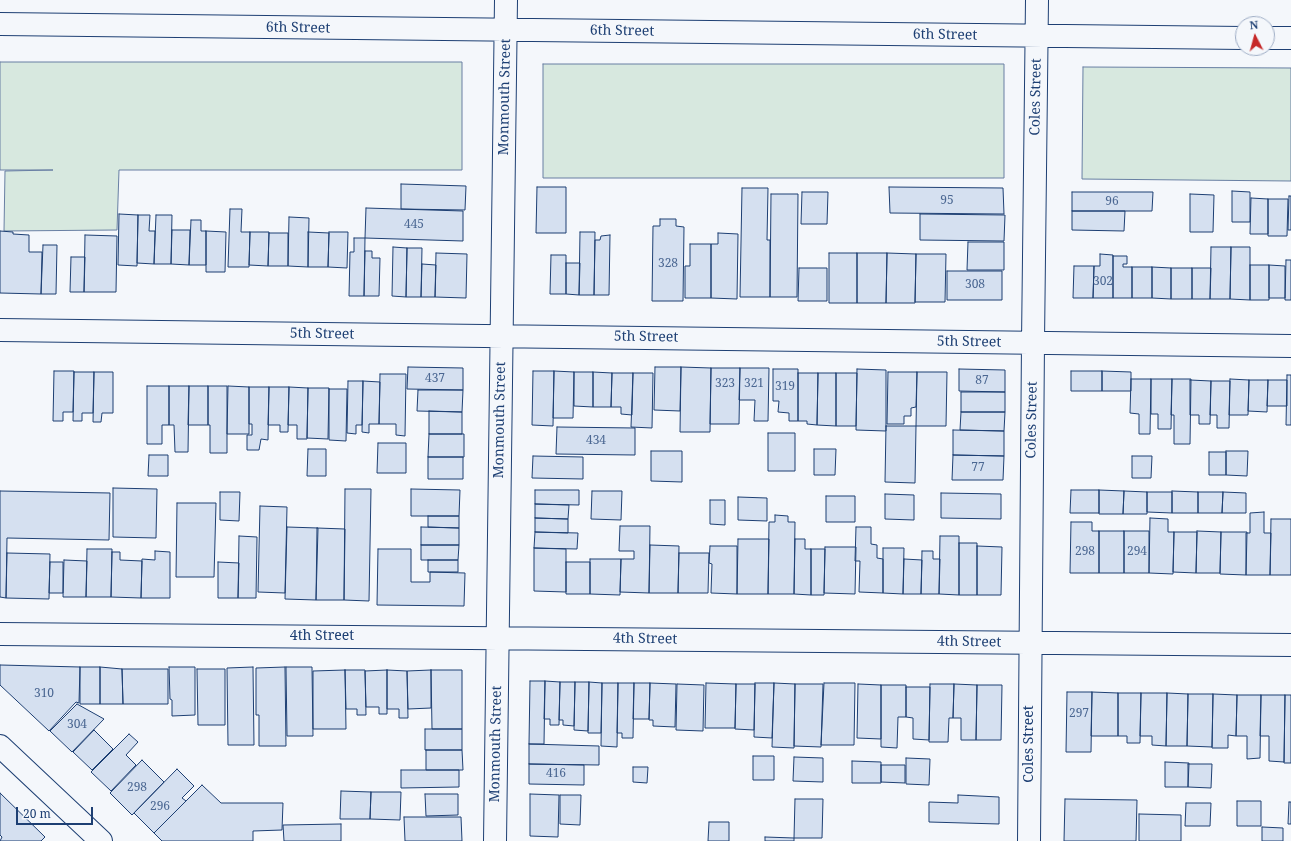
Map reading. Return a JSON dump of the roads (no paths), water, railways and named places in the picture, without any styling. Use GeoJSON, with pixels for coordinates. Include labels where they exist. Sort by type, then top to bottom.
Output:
{"type":"FeatureCollection","features":[{"type":"Feature","properties":{"kind":"street","name":"Monmouth Street"},"geometry":{"type":"LineString","coordinates":[[495,841],[506,0]]}},
{"type":"Feature","properties":{"kind":"street","name":"Coles Street"},"geometry":{"type":"LineString","coordinates":[[1029,841],[1037,0]]}},
{"type":"Feature","properties":{"kind":"street","name":"6th Street"},"geometry":{"type":"LineString","coordinates":[[0,24],[1235,38]]}},
{"type":"Feature","properties":{"kind":"street"},"geometry":{"type":"LineString","coordinates":[[1275,38],[1291,38]]}},
{"type":"Feature","properties":{"kind":"street","name":"5th Street"},"geometry":{"type":"LineString","coordinates":[[0,330],[1291,346]]}},
{"type":"Feature","properties":{"kind":"street","name":"4th Street"},"geometry":{"type":"LineString","coordinates":[[0,634],[1291,645]]}},
{"type":"Feature","properties":{"kind":"street"},"geometry":{"type":"LineString","coordinates":[[0,746],[100,841]]}}]}
